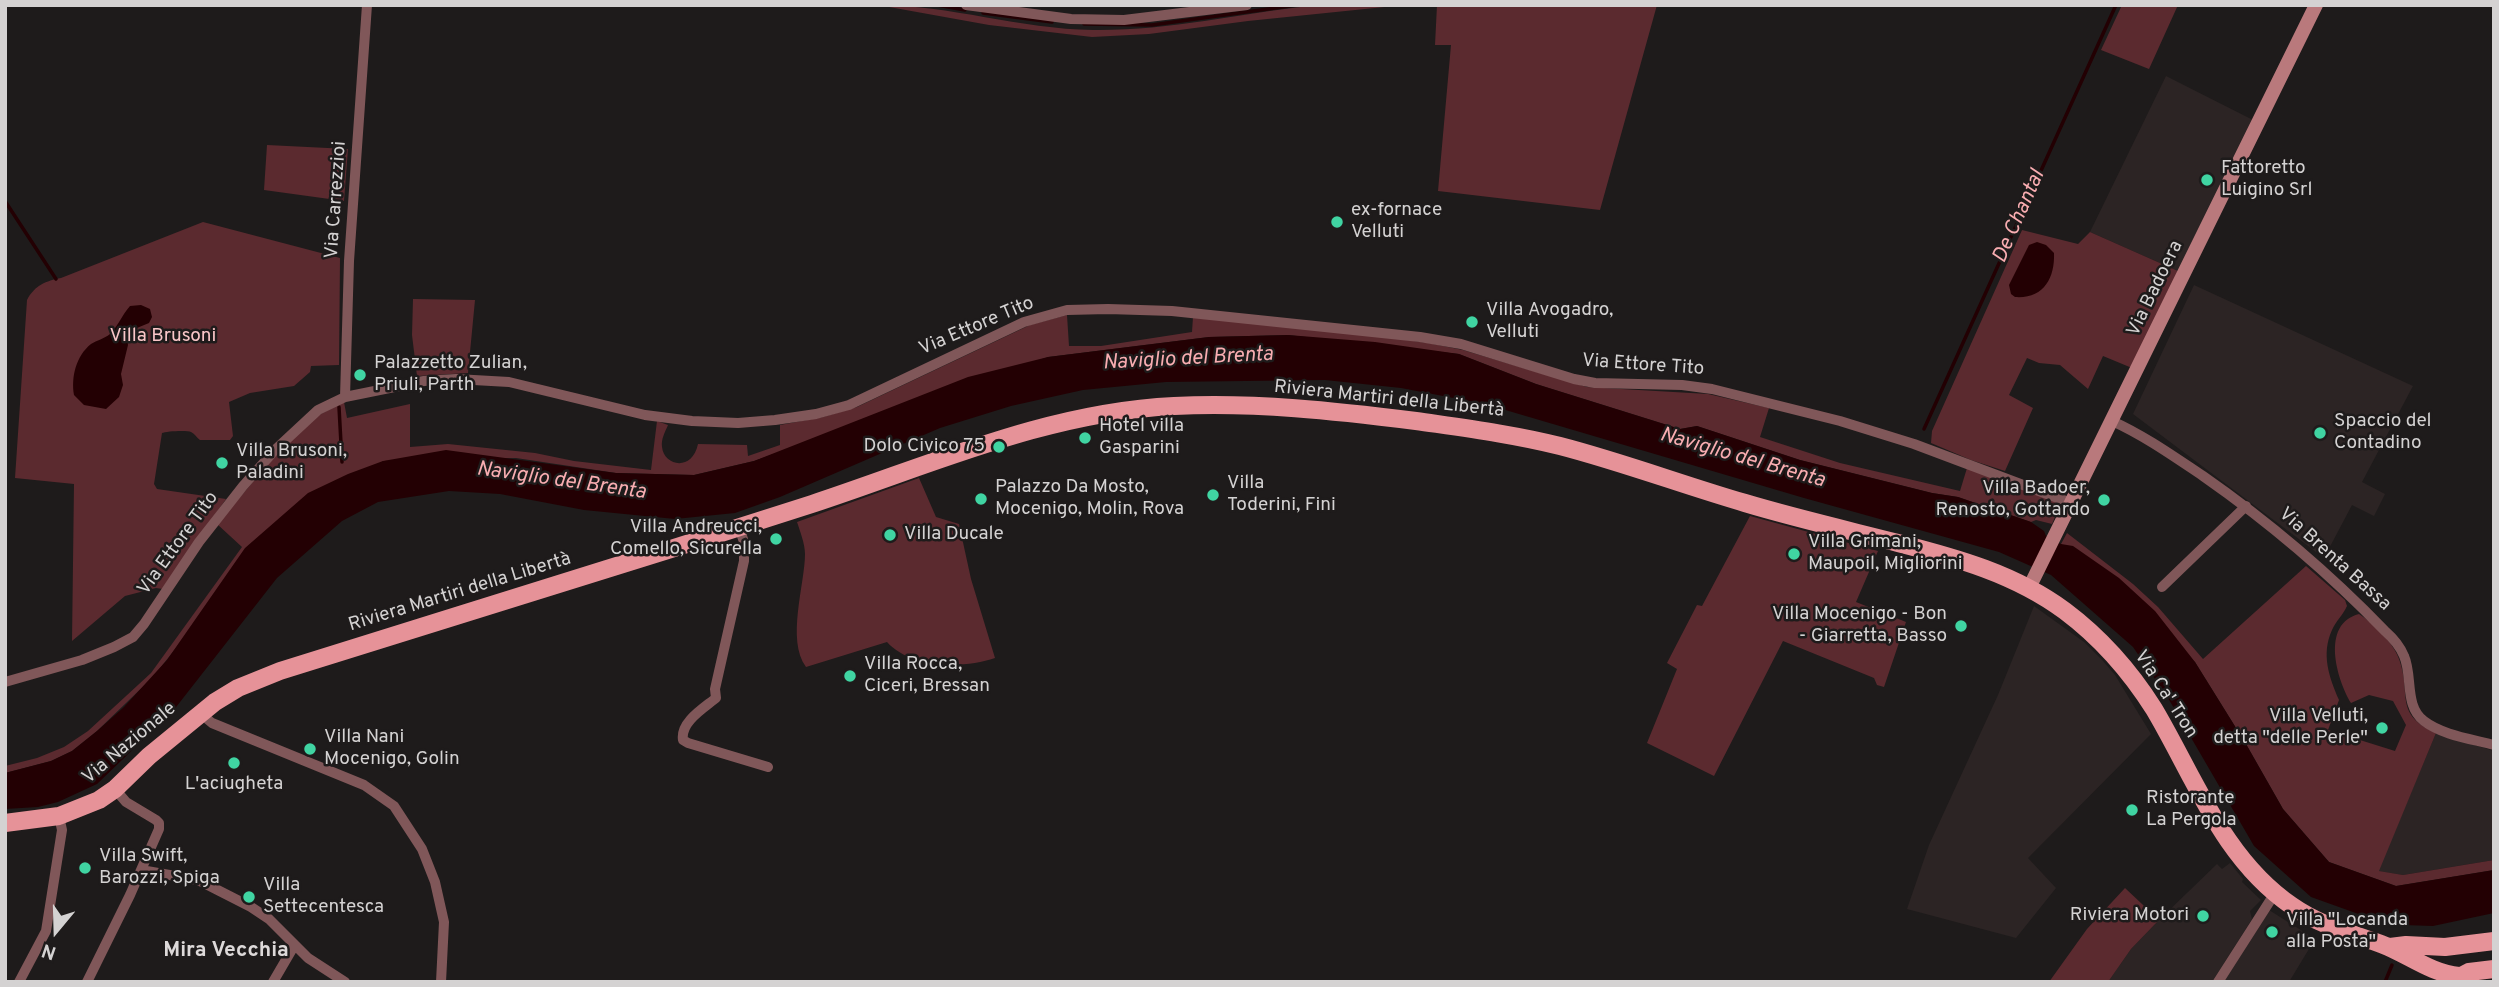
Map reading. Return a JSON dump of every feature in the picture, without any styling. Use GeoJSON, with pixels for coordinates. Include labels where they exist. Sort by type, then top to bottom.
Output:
{"type":"FeatureCollection","features":[{"type":"Feature","properties":{"kind":"main road","name":"Via Badoera"},"geometry":{"type":"LineString","coordinates":[[2029,588],[2316,5]]}},
{"type":"Feature","properties":{"kind":"main road","name":"Riviera Martiri della Libertà"},"geometry":{"type":"LineString","coordinates":[[200,713],[238,688],[280,671],[740,527],[991,441],[1095,415],[1172,406],[1275,407],[1330,411],[1444,425],[1556,444],[1746,503],[1958,559],[2029,588]]}},
{"type":"Feature","properties":{"kind":"main road","name":"Via Ca' Tron"},"geometry":{"type":"LineString","coordinates":[[2029,588],[2067,612],[2120,662],[2158,716],[2229,841],[2252,871],[2275,893],[2327,925],[2390,947],[2454,979]]}},
{"type":"Feature","properties":{"kind":"main road","name":"Via Nazionale"},"geometry":{"type":"LineString","coordinates":[[5,823],[59,816],[99,800],[115,789],[200,713]]}},
{"type":"Feature","properties":{"kind":"main road"},"geometry":{"type":"LineString","coordinates":[[2390,947],[2445,947],[2494,941]]}},
{"type":"Feature","properties":{"kind":"main road"},"geometry":{"type":"LineString","coordinates":[[2411,958],[2429,982]]}},
{"type":"Feature","properties":{"kind":"main road"},"geometry":{"type":"LineString","coordinates":[[2454,979],[2479,969],[2494,969]]}},
{"type":"Feature","properties":{"kind":"street","name":"Via Carrezzioi"},"geometry":{"type":"LineString","coordinates":[[345,397],[349,261],[367,5]]}},
{"type":"Feature","properties":{"kind":"street"},"geometry":{"type":"LineString","coordinates":[[966,5],[1059,18],[1114,20],[1153,18],[1247,5]]}},
{"type":"Feature","properties":{"kind":"street","name":"Via Ettore Tito"},"geometry":{"type":"LineString","coordinates":[[5,682],[82,660],[114,648],[133,637],[199,542],[275,450],[318,410],[345,397],[424,381],[487,379],[645,415],[692,421],[775,420],[816,414],[849,405],[1024,322],[1067,310],[1172,312],[1420,337],[1469,346],[1595,383],[1682,385],[1712,389],[1828,418],[1914,444],[2071,503]]}},
{"type":"Feature","properties":{"kind":"street","name":"Via Brenta Bassa"},"geometry":{"type":"LineString","coordinates":[[2112,421],[2148,439],[2246,506],[2299,548],[2396,642],[2407,663],[2412,699],[2420,717],[2440,729],[2494,745]]}},
{"type":"Feature","properties":{"kind":"street"},"geometry":{"type":"LineString","coordinates":[[2162,587],[2246,506]]}},
{"type":"Feature","properties":{"kind":"street"},"geometry":{"type":"LineString","coordinates":[[740,527],[745,548],[744,561],[715,689],[716,698],[685,726],[682,733],[683,740],[768,767]]}},
{"type":"Feature","properties":{"kind":"street"},"geometry":{"type":"LineString","coordinates":[[200,713],[212,723],[364,785],[394,806],[422,849],[435,882],[444,922],[441,982]]}},
{"type":"Feature","properties":{"kind":"street"},"geometry":{"type":"LineString","coordinates":[[87,982],[159,829],[159,823],[127,802],[115,789]]}},
{"type":"Feature","properties":{"kind":"street"},"geometry":{"type":"LineString","coordinates":[[19,982],[46,931],[62,830],[59,816]]}},
{"type":"Feature","properties":{"kind":"street"},"geometry":{"type":"LineString","coordinates":[[141,870],[198,880],[260,913],[308,958],[345,982]]}},
{"type":"Feature","properties":{"kind":"street"},"geometry":{"type":"LineString","coordinates":[[2218,982],[2275,893]]}},
{"type":"Feature","properties":{"kind":"street"},"geometry":{"type":"LineString","coordinates":[[273,982],[294,946]]}},
{"type":"Feature","properties":{"kind":"shaded area"},"geometry":{"type":"Polygon","coordinates":[[[2166,76],[2253,120],[2178,271],[2090,232],[2166,76]]]}},
{"type":"Feature","properties":{"kind":"shaded area"},"geometry":{"type":"Polygon","coordinates":[[[2194,285],[2413,386],[2362,482],[2385,494],[2374,516],[2352,505],[2324,558],[2133,414],[2194,285]]]}},
{"type":"Feature","properties":{"kind":"shaded area"},"geometry":{"type":"Polygon","coordinates":[[[2034,606],[2084,642],[2103,661],[2115,675],[2151,734],[2028,858],[2056,888],[2016,938],[1907,909],[1929,845],[1998,695],[2034,606]]]}},
{"type":"Feature","properties":{"kind":"shaded area"},"geometry":{"type":"Polygon","coordinates":[[[2436,733],[2494,751],[2494,860],[2403,875],[2378,871],[2436,733]]]}},
{"type":"Feature","properties":{"kind":"shaded area"},"geometry":{"type":"Polygon","coordinates":[[[2230,863],[2243,879],[2242,882],[2261,900],[2250,911],[2252,919],[2212,982],[2108,982],[2131,949],[2159,920],[2217,864],[2222,869],[2230,863]]]}},
{"type":"Feature","properties":{"kind":"shaded area"},"geometry":{"type":"Polygon","coordinates":[[[2269,910],[2315,939],[2289,982],[2223,982],[2269,910]]]}},
{"type":"Feature","properties":{"kind":"green space"},"geometry":{"type":"Polygon","coordinates":[[[878,5],[932,9],[1066,29],[1120,30],[1321,5],[1404,5],[1149,34],[1092,37],[989,25],[878,5]]]}},
{"type":"Feature","properties":{"kind":"green space"},"geometry":{"type":"Polygon","coordinates":[[[1437,5],[1657,5],[1600,210],[1438,191],[1451,45],[1435,45],[1437,5]]]}},
{"type":"Feature","properties":{"kind":"green space"},"geometry":{"type":"Polygon","coordinates":[[[2122,5],[2178,5],[2149,69],[2101,50],[2122,5]]]}},
{"type":"Feature","properties":{"kind":"green space"},"geometry":{"type":"Polygon","coordinates":[[[267,145],[348,149],[344,201],[264,190],[267,145]]]}},
{"type":"Feature","properties":{"kind":"green space","name":"Villa Brusoni"},"geometry":{"type":"Polygon","coordinates":[[[203,222],[340,258],[339,365],[311,366],[310,372],[294,386],[250,393],[229,402],[233,436],[230,440],[200,440],[186,431],[162,433],[154,484],[157,489],[226,499],[163,589],[156,588],[125,596],[72,641],[74,484],[15,478],[27,300],[37,287],[46,282],[203,222]]]}},
{"type":"Feature","properties":{"kind":"green space"},"geometry":{"type":"Polygon","coordinates":[[[2022,230],[2078,244],[2090,232],[2178,271],[2132,368],[2103,356],[2088,389],[2060,365],[2039,363],[2027,358],[2009,395],[2033,408],[2005,471],[1931,443],[1932,431],[2022,230]]]}},
{"type":"Feature","properties":{"kind":"green space"},"geometry":{"type":"Polygon","coordinates":[[[413,299],[475,300],[468,373],[417,376],[412,335],[413,299]]]}},
{"type":"Feature","properties":{"kind":"green space"},"geometry":{"type":"Polygon","coordinates":[[[1067,315],[1069,346],[1101,346],[1192,332],[1193,317],[1428,343],[1463,350],[1587,387],[1708,394],[1769,408],[1760,437],[1840,463],[1960,491],[1967,468],[2055,500],[2058,510],[2052,524],[2036,520],[2031,522],[1958,497],[1800,460],[1697,426],[1680,429],[1536,384],[1459,354],[1288,335],[1209,337],[1048,357],[754,461],[694,475],[616,473],[516,458],[383,461],[191,629],[153,677],[97,731],[72,751],[51,761],[5,773],[5,766],[37,758],[64,747],[88,731],[151,673],[242,547],[217,524],[270,462],[315,417],[344,402],[347,418],[410,404],[410,447],[448,444],[535,453],[574,461],[651,470],[657,421],[668,425],[662,447],[673,462],[690,459],[698,444],[747,445],[748,456],[780,445],[780,425],[857,407],[1030,325],[1067,315]]]}},
{"type":"Feature","properties":{"kind":"green space"},"geometry":{"type":"Polygon","coordinates":[[[919,478],[936,517],[959,524],[971,579],[995,658],[968,664],[938,664],[909,657],[887,642],[806,667],[797,642],[805,554],[797,522],[919,478]]]}},
{"type":"Feature","properties":{"kind":"green space"},"geometry":{"type":"Polygon","coordinates":[[[1750,516],[1878,551],[1856,602],[1906,622],[1884,687],[1877,685],[1874,678],[1783,641],[1714,776],[1647,743],[1677,669],[1667,663],[1697,605],[1702,606],[1750,516]]]}},
{"type":"Feature","properties":{"kind":"green space"},"geometry":{"type":"Polygon","coordinates":[[[2067,533],[2158,607],[2203,659],[2306,566],[2345,600],[2347,606],[2332,630],[2327,648],[2329,674],[2339,700],[2328,730],[2395,751],[2406,725],[2393,701],[2369,695],[2351,703],[2346,693],[2337,667],[2336,640],[2339,629],[2347,620],[2359,614],[2382,634],[2396,653],[2403,671],[2406,702],[2414,718],[2436,733],[2379,871],[2403,875],[2494,860],[2494,870],[2396,886],[2329,862],[2283,809],[2195,662],[2061,544],[2067,533]]]}},
{"type":"Feature","properties":{"kind":"green space"},"geometry":{"type":"Polygon","coordinates":[[[2125,888],[2159,920],[2131,949],[2108,982],[2049,982],[2087,929],[2125,888]]]}},
{"type":"Feature","properties":{"kind":"water"},"geometry":{"type":"Polygon","coordinates":[[[2037,242],[2046,245],[2054,253],[2049,279],[2040,291],[2033,295],[2015,297],[2011,294],[2009,285],[2029,245],[2037,242]]]}},
{"type":"Feature","properties":{"kind":"water"},"geometry":{"type":"Polygon","coordinates":[[[141,305],[150,309],[152,317],[149,323],[132,330],[127,336],[128,345],[121,374],[123,385],[119,397],[106,409],[84,405],[74,395],[73,388],[74,374],[82,354],[91,344],[110,334],[130,306],[141,305]]]}},
{"type":"Feature","properties":{"kind":"water","name":"Naviglio del Brenta"},"geometry":{"type":"Polygon","coordinates":[[[1288,335],[1375,342],[1459,354],[1536,384],[1680,429],[1697,426],[1800,460],[1958,497],[2031,522],[2044,531],[2046,536],[2061,544],[2073,546],[2119,578],[2155,611],[2195,662],[2283,809],[2329,862],[2396,886],[2494,870],[2494,913],[2433,926],[2403,925],[2378,921],[2311,897],[2254,846],[2168,698],[2133,647],[2051,575],[1999,552],[1485,404],[1401,388],[1325,380],[1166,382],[1083,390],[1011,406],[940,428],[780,497],[735,513],[675,519],[584,510],[500,494],[449,491],[378,502],[342,521],[277,578],[173,711],[97,784],[58,802],[38,807],[5,809],[5,773],[51,761],[72,751],[124,707],[167,660],[245,548],[308,493],[383,461],[446,450],[616,473],[694,475],[754,461],[968,377],[1048,357],[1209,337],[1288,335]]]}},
{"type":"Feature","properties":{"kind":"waterway"},"geometry":{"type":"LineString","coordinates":[[937,5],[965,10]]}},
{"type":"Feature","properties":{"kind":"waterway"},"geometry":{"type":"LineString","coordinates":[[1084,24],[1152,25],[1297,5]]}},
{"type":"Feature","properties":{"kind":"waterway","name":"De Chantal"},"geometry":{"type":"LineString","coordinates":[[1924,429],[2116,5]]}},
{"type":"Feature","properties":{"kind":"waterway"},"geometry":{"type":"LineString","coordinates":[[983,13],[1052,22]]}},
{"type":"Feature","properties":{"kind":"waterway"},"geometry":{"type":"LineString","coordinates":[[5,201],[56,279]]}},
{"type":"Feature","properties":{"kind":"waterway"},"geometry":{"type":"LineString","coordinates":[[339,407],[342,462]]}},
{"type":"Feature","properties":{"kind":"waterway"},"geometry":{"type":"LineString","coordinates":[[2385,982],[2392,965]]}},
{"type":"Feature","properties":{"kind":"place","name":"Fattoretto Luigino Srl"},"geometry":{"type":"Point","coordinates":[2207,180]}},
{"type":"Feature","properties":{"kind":"place","name":"ex-fornace Velluti"},"geometry":{"type":"Point","coordinates":[1337,222]}},
{"type":"Feature","properties":{"kind":"place","name":"Villa Avogadro, Velluti"},"geometry":{"type":"Point","coordinates":[1472,322]}},
{"type":"Feature","properties":{"kind":"place","name":"Palazzetto Zulian, Priuli, Parth"},"geometry":{"type":"Point","coordinates":[360,375]}},
{"type":"Feature","properties":{"kind":"place","name":"Spaccio del Contadino"},"geometry":{"type":"Point","coordinates":[2320,433]}},
{"type":"Feature","properties":{"kind":"place","name":"Hotel villa Gasparini"},"geometry":{"type":"Point","coordinates":[1085,438]}},
{"type":"Feature","properties":{"kind":"place","name":"Dolo Civico 75"},"geometry":{"type":"Point","coordinates":[999,447]}},
{"type":"Feature","properties":{"kind":"place","name":"Villa Brusoni, Paladini"},"geometry":{"type":"Point","coordinates":[222,463]}},
{"type":"Feature","properties":{"kind":"place","name":"Villa Toderini, Fini"},"geometry":{"type":"Point","coordinates":[1213,495]}},
{"type":"Feature","properties":{"kind":"place","name":"Palazzo Da Mosto, Mocenigo, Molin, Rova"},"geometry":{"type":"Point","coordinates":[981,499]}},
{"type":"Feature","properties":{"kind":"place","name":"Villa Badoer, Renosto, Gottardo"},"geometry":{"type":"Point","coordinates":[2104,500]}},
{"type":"Feature","properties":{"kind":"place","name":"Villa Ducale"},"geometry":{"type":"Point","coordinates":[890,535]}},
{"type":"Feature","properties":{"kind":"place","name":"Villa Andreucci, Comello, Sicurella"},"geometry":{"type":"Point","coordinates":[776,539]}},
{"type":"Feature","properties":{"kind":"place","name":"Villa Grimani, Maupoil, Migliorini"},"geometry":{"type":"Point","coordinates":[1794,554]}},
{"type":"Feature","properties":{"kind":"place","name":"Villa Mocenigo - Bon - Giarretta, Basso"},"geometry":{"type":"Point","coordinates":[1961,626]}},
{"type":"Feature","properties":{"kind":"place","name":"Villa Rocca, Ciceri, Bressan"},"geometry":{"type":"Point","coordinates":[850,676]}},
{"type":"Feature","properties":{"kind":"place","name":"Villa Velluti, detta \"delle Perle\""},"geometry":{"type":"Point","coordinates":[2382,728]}},
{"type":"Feature","properties":{"kind":"place","name":"Villa Nani Mocenigo, Golin"},"geometry":{"type":"Point","coordinates":[310,749]}},
{"type":"Feature","properties":{"kind":"place","name":"L'aciugheta"},"geometry":{"type":"Point","coordinates":[234,763]}},
{"type":"Feature","properties":{"kind":"place","name":"Ristorante La Pergola"},"geometry":{"type":"Point","coordinates":[2132,810]}},
{"type":"Feature","properties":{"kind":"place","name":"Villa Swift, Barozzi, Spiga"},"geometry":{"type":"Point","coordinates":[85,868]}},
{"type":"Feature","properties":{"kind":"place","name":"Villa Settecentesca"},"geometry":{"type":"Point","coordinates":[249,897]}},
{"type":"Feature","properties":{"kind":"place","name":"Riviera Motori"},"geometry":{"type":"Point","coordinates":[2203,916]}},
{"type":"Feature","properties":{"kind":"place","name":"Villa \"Locanda alla Posta\""},"geometry":{"type":"Point","coordinates":[2272,932]}},
{"type":"Feature","properties":{"kind":"district","name":"Mira Vecchia"},"geometry":{"type":"Point","coordinates":[226,952]}}]}
